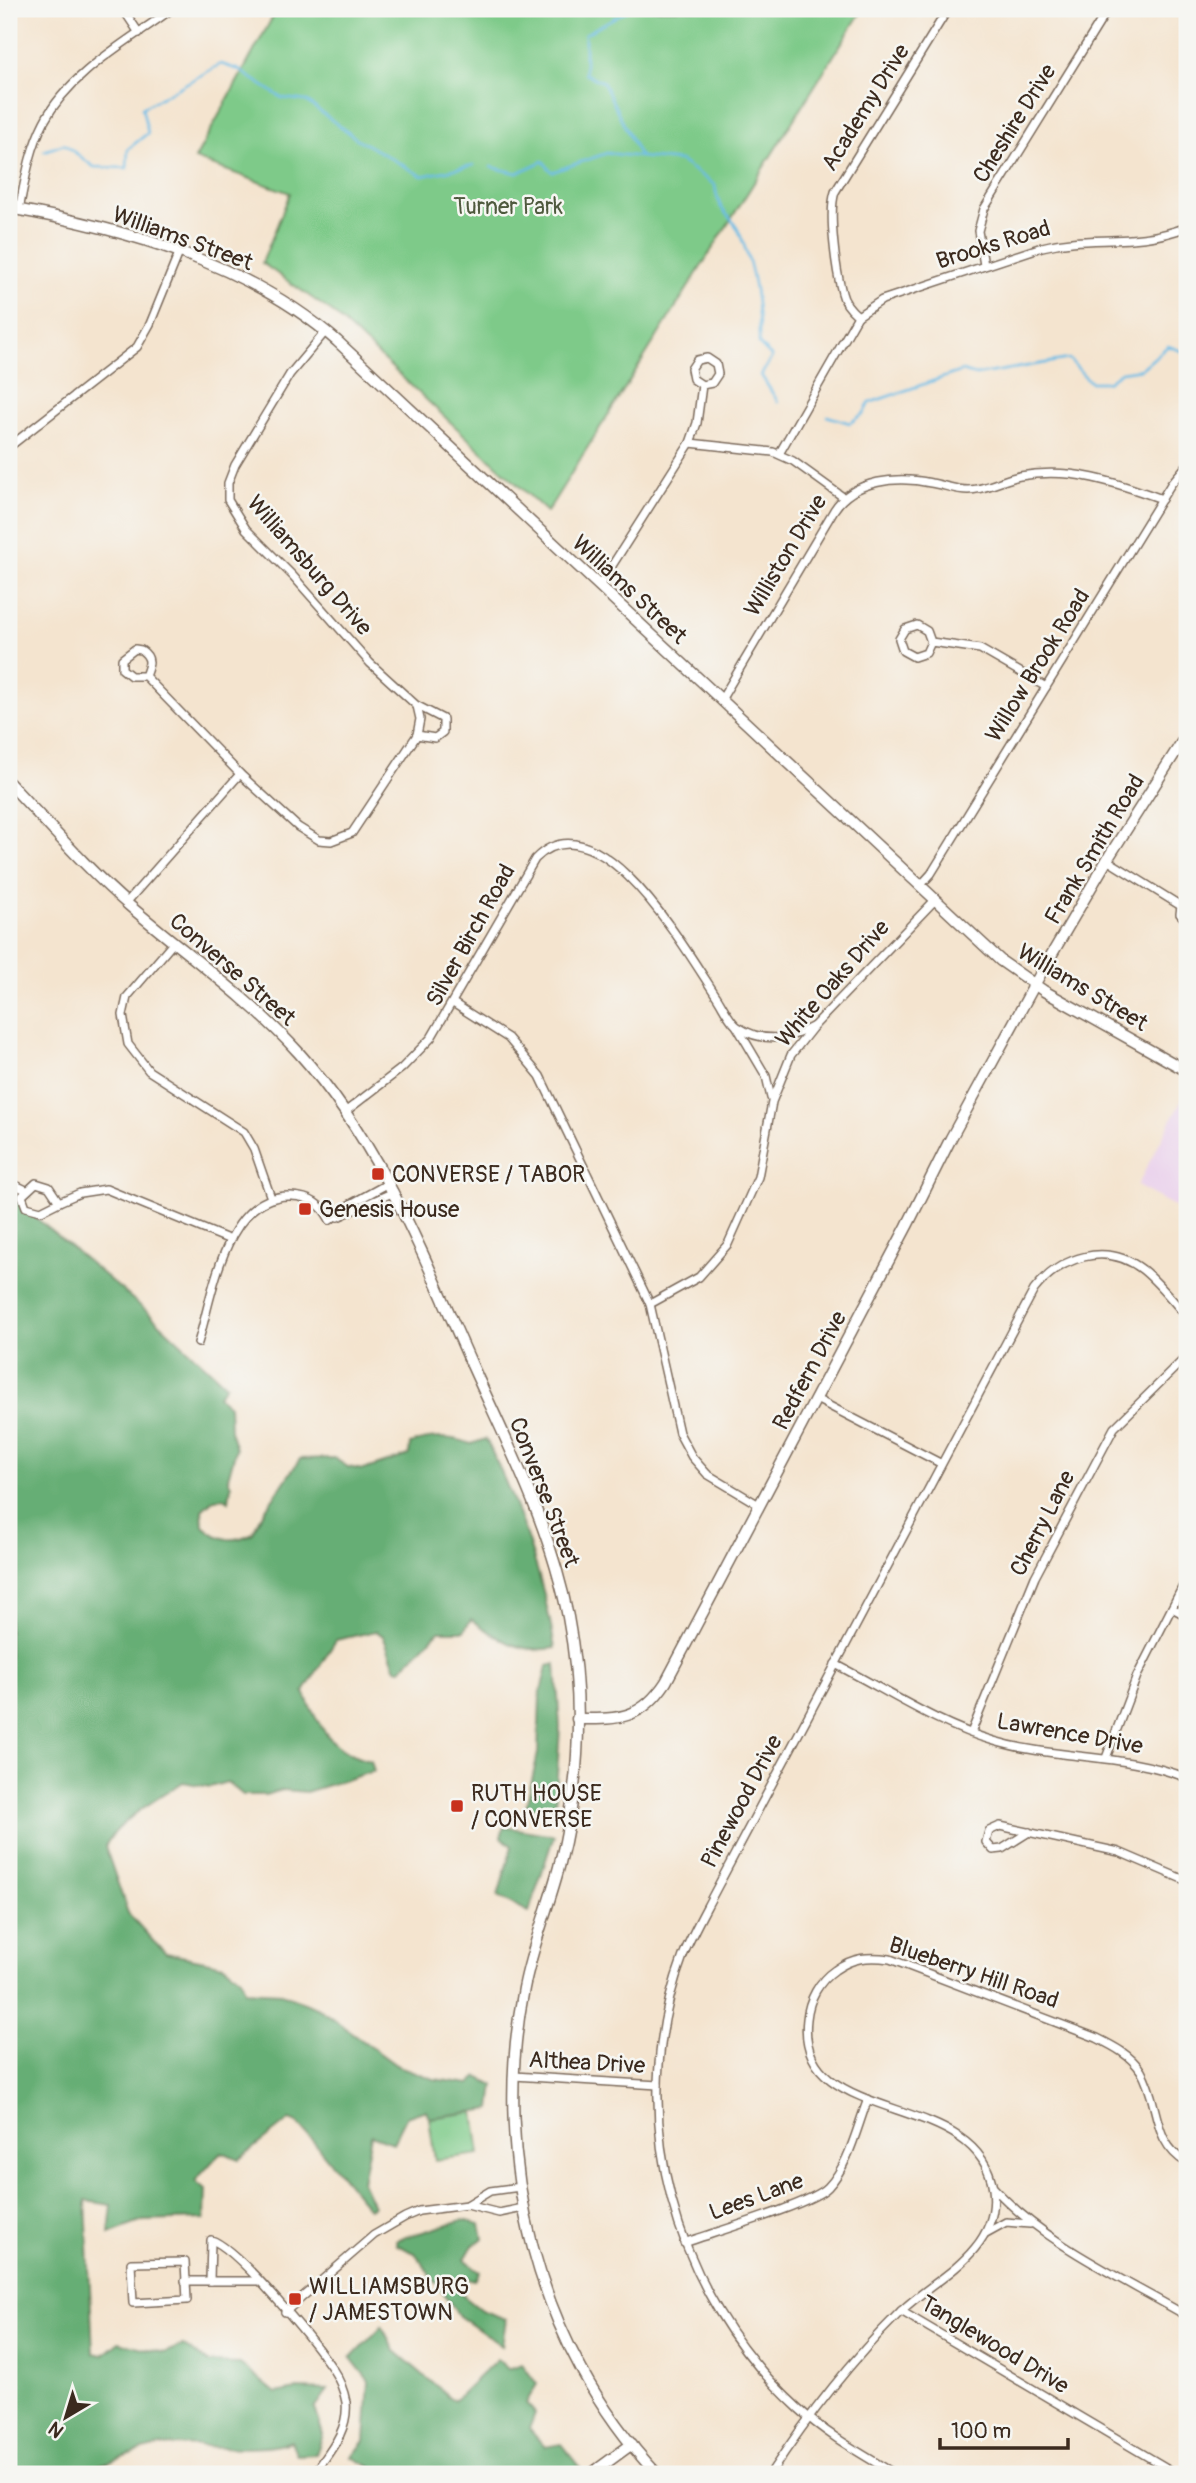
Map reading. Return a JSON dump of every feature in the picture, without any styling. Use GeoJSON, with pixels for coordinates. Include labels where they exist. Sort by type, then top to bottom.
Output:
{"type":"FeatureCollection","features":[{"type":"Feature","properties":{"kind":"main road","name":"Williams Street"},"geometry":{"type":"LineString","coordinates":[[14,209],[95,226],[179,253],[267,291],[326,331],[1001,961],[1035,985],[1187,1071]]}},
{"type":"Feature","properties":{"kind":"main road","name":"Frank Smith Road"},"geometry":{"type":"LineString","coordinates":[[1035,985],[1107,860],[1186,740]]}},
{"type":"Feature","properties":{"kind":"main road","name":"Converse Street"},"geometry":{"type":"LineString","coordinates":[[9,783],[126,902],[224,981],[266,1019],[303,1058],[345,1112],[392,1188],[508,1444],[548,1542],[569,1623],[577,1719],[575,1774],[569,1821],[525,1982],[514,2076],[513,2121],[520,2187],[523,2208],[544,2283],[564,2335],[594,2391],[657,2474]]}},
{"type":"Feature","properties":{"kind":"main road","name":"Redfern Drive"},"geometry":{"type":"LineString","coordinates":[[577,1719],[627,1716],[648,1704],[657,1695],[816,1399],[950,1138],[1035,985]]}},
{"type":"Feature","properties":{"kind":"main road"},"geometry":{"type":"LineString","coordinates":[[591,2474],[632,2444]]}},
{"type":"Feature","properties":{"kind":"street"},"geometry":{"type":"LineString","coordinates":[[123,9],[139,33]]}},
{"type":"Feature","properties":{"kind":"street"},"geometry":{"type":"LineString","coordinates":[[14,209],[44,121],[69,86],[172,9]]}},
{"type":"Feature","properties":{"kind":"street","name":"Academy Drive"},"geometry":{"type":"LineString","coordinates":[[858,316],[849,307],[842,293],[831,207],[833,196],[948,9]]}},
{"type":"Feature","properties":{"kind":"street","name":"Cheshire Drive"},"geometry":{"type":"LineString","coordinates":[[984,265],[978,231],[984,209],[1108,9]]}},
{"type":"Feature","properties":{"kind":"street","name":"Brooks Road"},"geometry":{"type":"LineString","coordinates":[[858,316],[881,300],[1051,244],[1131,241],[1187,227]]}},
{"type":"Feature","properties":{"kind":"street"},"geometry":{"type":"LineString","coordinates":[[9,447],[137,347],[150,324],[179,253]]}},
{"type":"Feature","properties":{"kind":"street"},"geometry":{"type":"LineString","coordinates":[[779,454],[858,316]]}},
{"type":"Feature","properties":{"kind":"street","name":"Williamsburg Drive"},"geometry":{"type":"LineString","coordinates":[[326,331],[290,374],[235,466],[228,484],[228,500],[246,529],[293,576],[370,663],[416,705],[440,717],[445,726],[442,734],[435,738],[417,735]]}},
{"type":"Feature","properties":{"kind":"street"},"geometry":{"type":"LineString","coordinates":[[599,586],[691,443],[697,423],[702,385]]}},
{"type":"Feature","properties":{"kind":"street"},"geometry":{"type":"LineString","coordinates":[[691,443],[779,454],[843,497]]}},
{"type":"Feature","properties":{"kind":"street","name":"Willow Brook Road"},"geometry":{"type":"LineString","coordinates":[[920,886],[931,874],[1162,499],[1187,465]]}},
{"type":"Feature","properties":{"kind":"street","name":"Williston Drive"},"geometry":{"type":"LineString","coordinates":[[721,700],[843,497],[863,486],[888,481],[923,481],[969,490],[1022,476],[1053,473],[1107,480],[1162,499]]}},
{"type":"Feature","properties":{"kind":"street"},"geometry":{"type":"LineString","coordinates":[[917,625],[927,631],[931,642],[926,653],[914,657],[903,651],[899,639],[905,629],[917,625]]}},
{"type":"Feature","properties":{"kind":"street"},"geometry":{"type":"LineString","coordinates":[[931,642],[980,649],[1046,687]]}},
{"type":"Feature","properties":{"kind":"street"},"geometry":{"type":"LineString","coordinates":[[145,676],[150,666],[149,658],[141,650],[135,649],[122,659],[122,669],[131,676],[145,676],[240,774],[306,834],[319,840],[331,841],[347,836],[359,824],[417,735],[420,719],[416,705]]}},
{"type":"Feature","properties":{"kind":"street"},"geometry":{"type":"LineString","coordinates":[[126,902],[240,774]]}},
{"type":"Feature","properties":{"kind":"street","name":"Silver Birch Road"},"geometry":{"type":"LineString","coordinates":[[345,1112],[417,1054],[441,1025],[536,859],[551,848],[578,845],[593,850],[642,889],[737,1027],[766,1076],[772,1102]]}},
{"type":"Feature","properties":{"kind":"street"},"geometry":{"type":"LineString","coordinates":[[1107,860],[1184,904],[1181,916],[1187,921]]}},
{"type":"Feature","properties":{"kind":"street","name":"White Oaks Drive"},"geometry":{"type":"LineString","coordinates":[[650,1304],[699,1277],[733,1235],[758,1177],[772,1102],[791,1055],[814,1026],[935,900]]}},
{"type":"Feature","properties":{"kind":"street"},"geometry":{"type":"LineString","coordinates":[[174,942],[127,997],[123,1015],[128,1044],[149,1071],[244,1132],[254,1149],[271,1198]]}},
{"type":"Feature","properties":{"kind":"street"},"geometry":{"type":"LineString","coordinates":[[453,1003],[508,1038],[540,1076],[650,1304],[678,1433],[692,1457],[707,1474],[759,1505]]}},
{"type":"Feature","properties":{"kind":"street"},"geometry":{"type":"LineString","coordinates":[[737,1027],[776,1038],[792,1037],[814,1026]]}},
{"type":"Feature","properties":{"kind":"street"},"geometry":{"type":"LineString","coordinates":[[9,1182],[26,1190]]}},
{"type":"Feature","properties":{"kind":"street"},"geometry":{"type":"LineString","coordinates":[[59,1202],[51,1189],[36,1183],[26,1190],[21,1200],[29,1210],[41,1211],[80,1193],[106,1189],[229,1239]]}},
{"type":"Feature","properties":{"kind":"street"},"geometry":{"type":"LineString","coordinates":[[198,1343],[229,1239],[243,1218],[271,1198],[309,1199],[321,1206],[330,1220],[354,1212],[392,1188]]}},
{"type":"Feature","properties":{"kind":"street","name":"Pinewood Drive"},"geometry":{"type":"LineString","coordinates":[[895,2474],[808,2417],[737,2341],[703,2286],[673,2212],[663,2160],[658,2085],[665,2023],[683,1956],[940,1463],[1034,1290],[1060,1266],[1087,1255],[1123,1259],[1150,1276],[1187,1317]]}},
{"type":"Feature","properties":{"kind":"street","name":"Cherry Lane"},"geometry":{"type":"LineString","coordinates":[[971,1733],[1035,1577],[1114,1428],[1187,1356]]}},
{"type":"Feature","properties":{"kind":"street"},"geometry":{"type":"LineString","coordinates":[[816,1399],[940,1463]]}},
{"type":"Feature","properties":{"kind":"street"},"geometry":{"type":"LineString","coordinates":[[1107,1758],[1137,1676],[1187,1578]]}},
{"type":"Feature","properties":{"kind":"street"},"geometry":{"type":"LineString","coordinates":[[1172,1608],[1187,1616]]}},
{"type":"Feature","properties":{"kind":"street","name":"Lawrence Drive"},"geometry":{"type":"LineString","coordinates":[[835,1664],[971,1733],[1031,1749],[1145,1765],[1187,1778]]}},
{"type":"Feature","properties":{"kind":"street"},"geometry":{"type":"LineString","coordinates":[[1029,1832],[1000,1850],[993,1850],[986,1842],[989,1831],[996,1826],[1029,1832],[1128,1854],[1187,1881]]}},
{"type":"Feature","properties":{"kind":"street","name":"Blueberry Hill Road"},"geometry":{"type":"LineString","coordinates":[[770,2474],[808,2417],[857,2356],[901,2311],[967,2257],[985,2234],[992,2217],[993,2186],[981,2157],[957,2134],[839,2086],[821,2071],[809,2050],[806,2028],[811,2000],[826,1978],[850,1961],[874,1957],[890,1959],[978,1991],[1116,2048],[1141,2071],[1160,2134],[1170,2149],[1187,2163]]}},
{"type":"Feature","properties":{"kind":"street","name":"Althea Drive"},"geometry":{"type":"LineString","coordinates":[[514,2076],[658,2085]]}},
{"type":"Feature","properties":{"kind":"street","name":"Lees Lane"},"geometry":{"type":"LineString","coordinates":[[684,2243],[825,2190],[841,2165],[868,2099]]}},
{"type":"Feature","properties":{"kind":"street"},"geometry":{"type":"LineString","coordinates":[[993,2186],[1034,2225],[1187,2316]]}},
{"type":"Feature","properties":{"kind":"street"},"geometry":{"type":"LineString","coordinates":[[285,2312],[386,2227],[419,2211],[467,2204],[490,2191],[520,2187]]}},
{"type":"Feature","properties":{"kind":"street"},"geometry":{"type":"LineString","coordinates":[[467,2204],[499,2213],[523,2208]]}},
{"type":"Feature","properties":{"kind":"street"},"geometry":{"type":"LineString","coordinates":[[985,2234],[1009,2221],[1034,2225]]}},
{"type":"Feature","properties":{"kind":"street"},"geometry":{"type":"LineString","coordinates":[[210,2281],[211,2240],[221,2243],[258,2281],[333,2369],[344,2395],[346,2414],[342,2429],[314,2474]]}},
{"type":"Feature","properties":{"kind":"street"},"geometry":{"type":"LineString","coordinates":[[185,2262],[185,2281],[187,2300],[133,2303],[131,2263],[185,2262]]}},
{"type":"Feature","properties":{"kind":"street"},"geometry":{"type":"LineString","coordinates":[[185,2281],[258,2281]]}},
{"type":"Feature","properties":{"kind":"street","name":"Tanglewood Drive"},"geometry":{"type":"LineString","coordinates":[[901,2311],[1178,2474]]}},
{"type":"Feature","properties":{"kind":"shaded area"},"geometry":{"type":"Polygon","coordinates":[[[1187,1090],[1187,1213],[1137,1186],[1187,1090]]]}},
{"type":"Feature","properties":{"kind":"green space","name":"Turner Park"},"geometry":{"type":"Polygon","coordinates":[[[277,9],[863,9],[547,512],[332,312],[262,263],[290,193],[195,159],[277,9]]]}},
{"type":"Feature","properties":{"kind":"green space"},"geometry":{"type":"Polygon","coordinates":[[[9,1195],[143,1308],[226,1385],[218,1396],[229,1405],[230,1430],[236,1449],[228,1478],[231,1486],[229,1501],[224,1498],[214,1499],[202,1510],[203,1526],[209,1531],[227,1539],[253,1533],[259,1519],[300,1459],[334,1458],[348,1467],[363,1470],[409,1455],[410,1444],[418,1441],[449,1438],[471,1444],[486,1439],[519,1515],[544,1593],[555,1648],[520,1647],[490,1633],[471,1619],[464,1631],[439,1631],[400,1670],[396,1669],[383,1636],[376,1631],[336,1640],[304,1692],[328,1736],[346,1752],[371,1761],[374,1771],[306,1792],[283,1790],[265,1795],[243,1795],[227,1782],[210,1787],[183,1782],[130,1818],[105,1846],[128,1913],[166,1953],[224,1965],[241,1978],[245,1991],[282,1993],[321,2010],[396,2065],[434,2079],[470,2084],[478,2077],[494,2085],[491,2109],[429,2118],[426,2110],[406,2117],[393,2143],[371,2135],[362,2182],[373,2206],[369,2209],[298,2123],[289,2120],[239,2159],[221,2152],[195,2181],[206,2189],[205,2219],[143,2221],[109,2234],[112,2205],[86,2201],[93,2353],[103,2355],[119,2342],[164,2353],[183,2345],[209,2363],[240,2364],[276,2393],[296,2389],[328,2390],[315,2408],[323,2435],[316,2454],[297,2455],[291,2441],[247,2448],[176,2445],[137,2452],[98,2465],[98,2474],[9,2474],[9,1195]]]}},
{"type":"Feature","properties":{"kind":"green space"},"geometry":{"type":"Polygon","coordinates":[[[556,1664],[560,1727],[555,1808],[526,1808],[538,1753],[540,1695],[547,1666],[556,1664]]]}},
{"type":"Feature","properties":{"kind":"green space"},"geometry":{"type":"Polygon","coordinates":[[[504,1827],[554,1835],[529,1912],[498,1896],[512,1846],[501,1837],[504,1827]]]}},
{"type":"Feature","properties":{"kind":"green space"},"geometry":{"type":"Polygon","coordinates":[[[474,2112],[480,2154],[435,2160],[429,2118],[474,2112]]]}},
{"type":"Feature","properties":{"kind":"green space"},"geometry":{"type":"Polygon","coordinates":[[[462,2220],[480,2224],[483,2238],[472,2247],[465,2259],[480,2272],[475,2280],[459,2276],[456,2290],[481,2310],[506,2319],[502,2346],[459,2316],[415,2253],[397,2245],[396,2240],[462,2220]]]}},
{"type":"Feature","properties":{"kind":"green space"},"geometry":{"type":"Polygon","coordinates":[[[382,2326],[394,2350],[454,2401],[497,2359],[508,2369],[522,2364],[537,2384],[526,2403],[535,2413],[529,2429],[545,2447],[561,2444],[581,2469],[573,2474],[396,2474],[375,2469],[352,2457],[365,2441],[369,2381],[351,2358],[382,2326]]]}},
{"type":"Feature","properties":{"kind":"waterway"},"geometry":{"type":"LineString","coordinates":[[630,9],[585,34],[585,74],[603,82],[640,157],[680,161],[715,185],[719,203],[739,232],[748,258],[757,302],[759,344],[772,357],[761,375],[778,402]]}},
{"type":"Feature","properties":{"kind":"waterway"},"geometry":{"type":"LineString","coordinates":[[44,151],[64,144],[94,167],[127,168],[128,149],[148,133],[142,108],[221,64],[239,70],[282,98],[306,101],[357,139],[422,176],[474,165]]}},
{"type":"Feature","properties":{"kind":"waterway"},"geometry":{"type":"LineString","coordinates":[[491,167],[517,173],[543,161],[552,172],[607,153],[640,157]]}},
{"type":"Feature","properties":{"kind":"waterway"},"geometry":{"type":"LineString","coordinates":[[827,416],[850,423],[864,413],[869,403],[962,371],[976,375],[1069,359],[1090,382],[1107,382],[1121,372],[1141,369],[1168,346],[1187,353]]}},
{"type":"Feature","properties":{"kind":"place","name":"CONVERSE / TABOR"},"geometry":{"type":"Point","coordinates":[378,1174]}},
{"type":"Feature","properties":{"kind":"place","name":"Genesis House"},"geometry":{"type":"Point","coordinates":[305,1209]}},
{"type":"Feature","properties":{"kind":"place","name":"RUTH HOUSE / CONVERSE"},"geometry":{"type":"Point","coordinates":[457,1806]}},
{"type":"Feature","properties":{"kind":"place","name":"WILLIAMSBURG / JAMESTOWN"},"geometry":{"type":"Point","coordinates":[295,2299]}}]}
